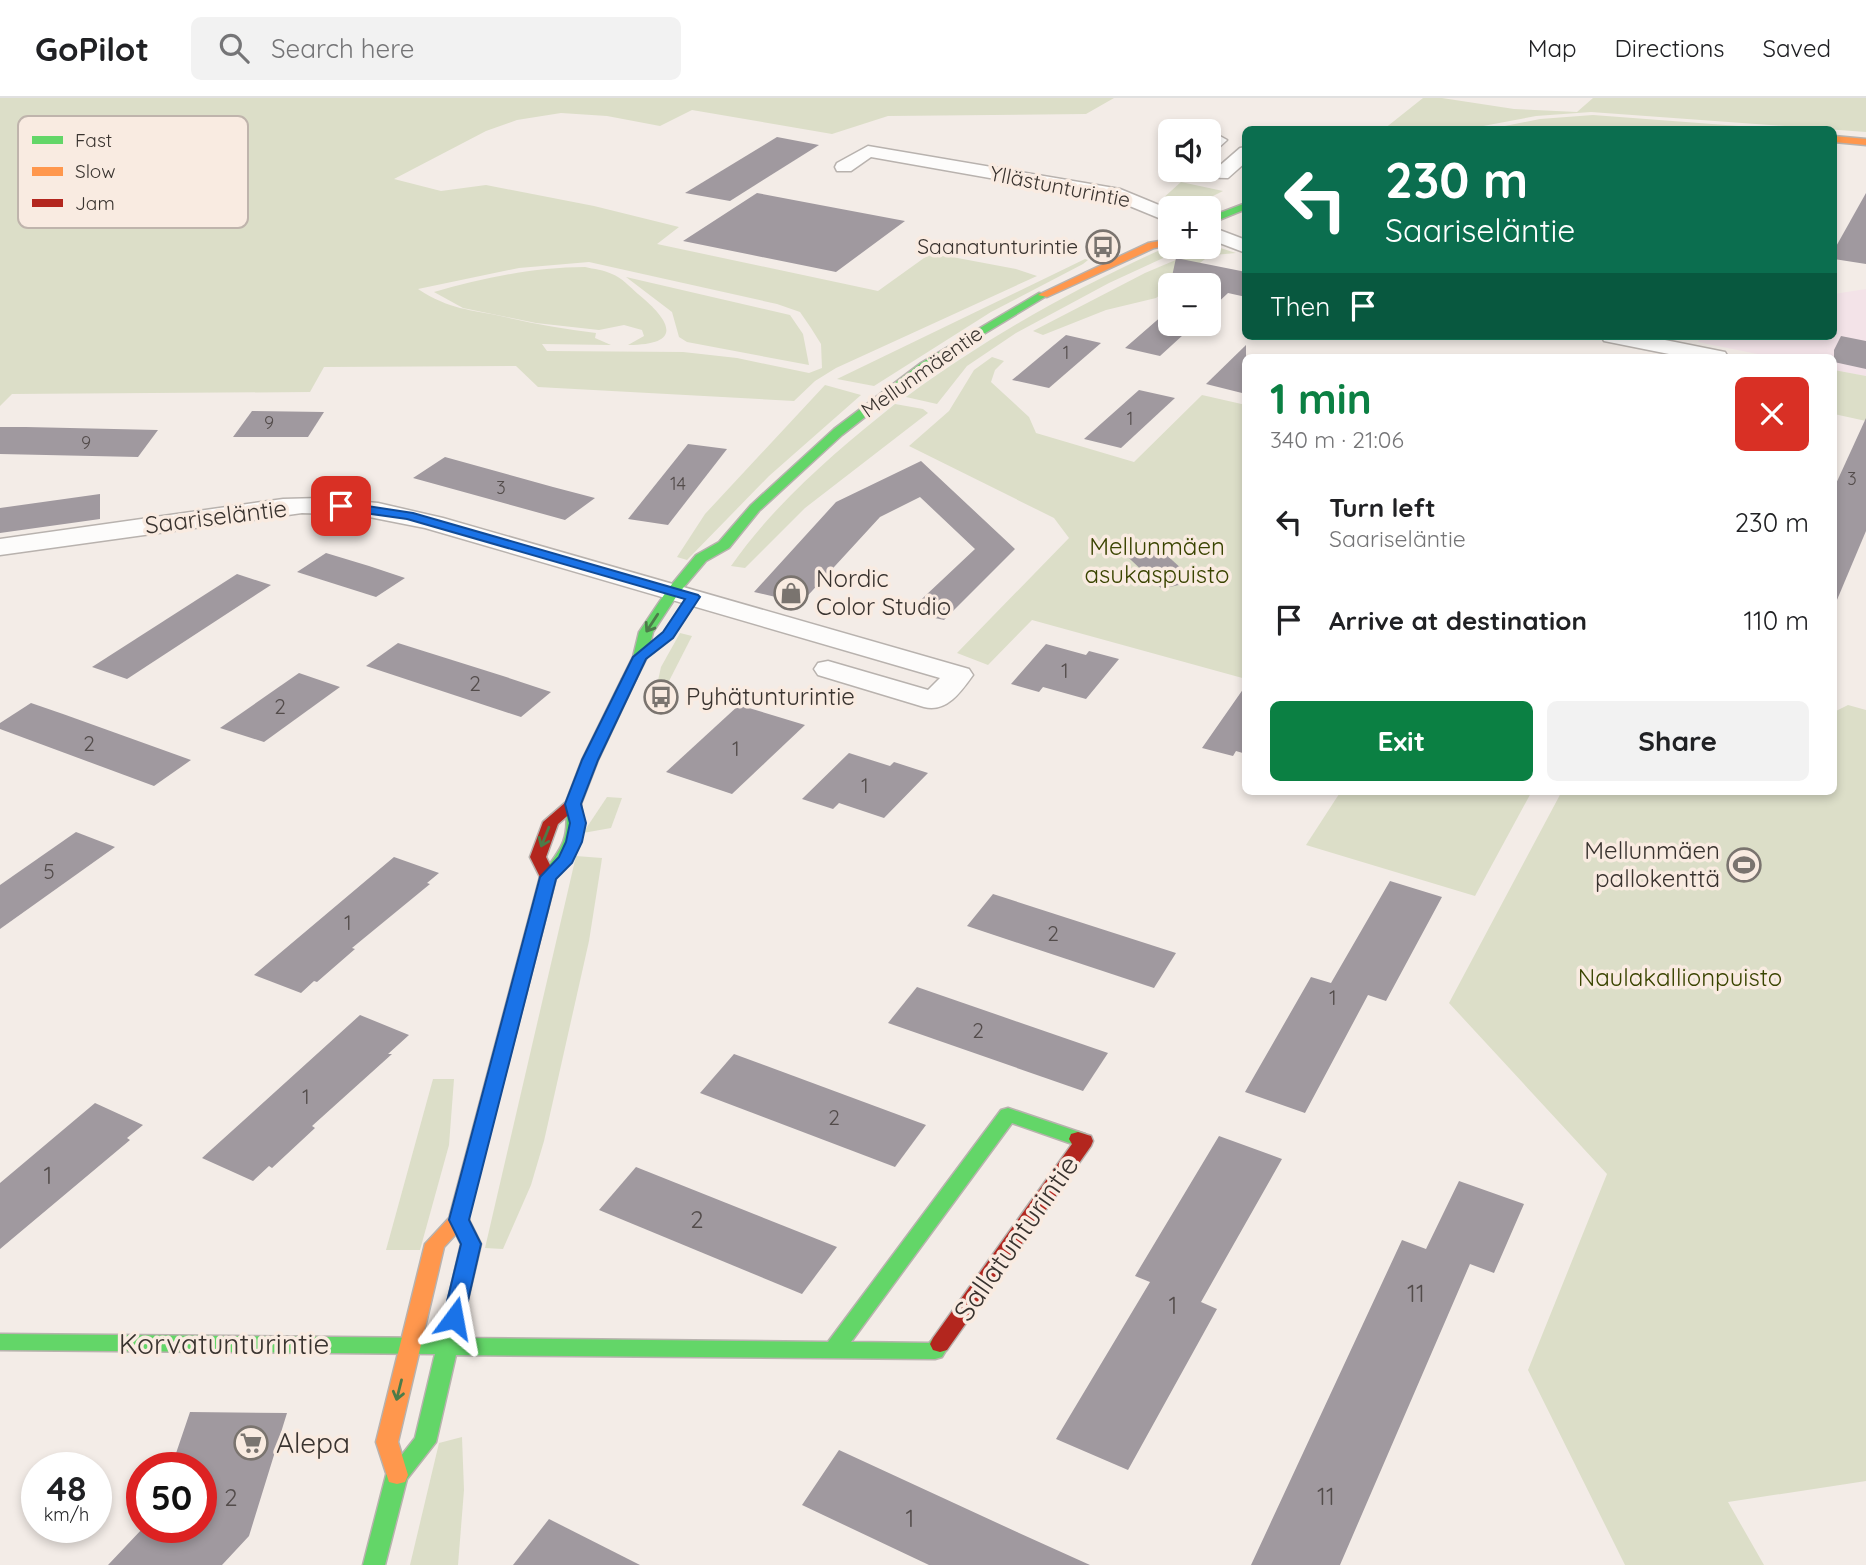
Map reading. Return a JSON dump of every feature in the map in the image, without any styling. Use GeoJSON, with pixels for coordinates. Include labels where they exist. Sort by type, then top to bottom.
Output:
{"type":"FeatureCollection","features":[{"type":"Feature","properties":{"kind":"main road"},"geometry":{"type":"LineString","coordinates":[[1837,139],[1866,142]]}},
{"type":"Feature","properties":{"kind":"main road"},"geometry":{"type":"LineString","coordinates":[[1221,215],[1242,208]]}},
{"type":"Feature","properties":{"kind":"main road","name":"Mellunmäentie"},"geometry":{"type":"LineString","coordinates":[[1152,245],[1158,236]]}},
{"type":"Feature","properties":{"kind":"main road","name":"Mellunmäentie"},"geometry":{"type":"LineString","coordinates":[[693,591],[701,558],[724,545],[755,508],[829,439],[925,365],[1044,294],[1107,263],[1158,244]]}},
{"type":"Feature","properties":{"kind":"main road","name":"Mellunmäentie"},"geometry":{"type":"LineString","coordinates":[[548,877],[538,857],[542,842],[551,822],[573,804],[590,760],[640,657],[646,632],[693,591],[721,561],[724,545]]}},
{"type":"Feature","properties":{"kind":"main road","name":"Mellunmäentie"},"geometry":{"type":"LineString","coordinates":[[640,657],[659,643]]}},
{"type":"Feature","properties":{"kind":"main road","name":"Mellunmäentie"},"geometry":{"type":"LineString","coordinates":[[397,1475],[387,1442],[435,1244],[459,1220],[548,877],[566,859],[574,842],[578,823],[573,804]]}},
{"type":"Feature","properties":{"kind":"main road","name":"Sallatunturintie"},"geometry":{"type":"LineString","coordinates":[[447,1345],[832,1351],[934,1351],[1084,1141],[1008,1115],[832,1351]]}},
{"type":"Feature","properties":{"kind":"main road"},"geometry":{"type":"LineString","coordinates":[[374,1565],[397,1475],[425,1442],[471,1244],[459,1220]]}},
{"type":"Feature","properties":{"kind":"main road","name":"Korvatunturintie"},"geometry":{"type":"LineString","coordinates":[[0,1342],[447,1345]]}},
{"type":"Feature","properties":{"kind":"street"},"geometry":{"type":"LineString","coordinates":[[1221,144],[1242,148]]}},
{"type":"Feature","properties":{"kind":"street","name":"Yllästunturintie"},"geometry":{"type":"LineString","coordinates":[[867,171],[844,167],[868,151],[1119,195],[1158,211]]}},
{"type":"Feature","properties":{"kind":"street"},"geometry":{"type":"LineString","coordinates":[[1221,174],[1242,153]]}},
{"type":"Feature","properties":{"kind":"street"},"geometry":{"type":"LineString","coordinates":[[922,181],[947,165]]}},
{"type":"Feature","properties":{"kind":"street"},"geometry":{"type":"LineString","coordinates":[[1136,201],[1166,182]]}},
{"type":"Feature","properties":{"kind":"street"},"geometry":{"type":"LineString","coordinates":[[1221,237],[1242,245]]}},
{"type":"Feature","properties":{"kind":"street"},"geometry":{"type":"LineString","coordinates":[[1621,340],[1645,350],[1686,354]]}},
{"type":"Feature","properties":{"kind":"street","name":"Saariseläntie"},"geometry":{"type":"LineString","coordinates":[[0,547],[292,506],[355,507],[408,516],[693,591]]}},
{"type":"Feature","properties":{"kind":"street"},"geometry":{"type":"LineString","coordinates":[[693,591],[855,644]]}},
{"type":"Feature","properties":{"kind":"shaded area"},"geometry":{"type":"Polygon","coordinates":[[[1866,289],[1866,376],[1837,371],[1837,354],[1757,354],[1698,342],[1837,340],[1837,294],[1866,289]]]}},
{"type":"Feature","properties":{"kind":"green space"},"geometry":{"type":"Polygon","coordinates":[[[0,98],[1114,98],[1086,114],[888,116],[832,134],[692,110],[660,126],[607,116],[561,113],[517,120],[486,131],[394,179],[441,191],[486,185],[594,206],[679,227],[657,244],[878,291],[931,253],[1016,269],[1037,276],[836,368],[815,381],[794,401],[538,387],[516,366],[324,367],[310,392],[12,394],[0,406],[0,98]],[[589,262],[519,268],[418,289],[460,308],[596,333],[595,338],[611,345],[542,344],[547,351],[683,352],[737,358],[809,373],[822,368],[821,344],[800,312],[777,304],[589,262]]]}},
{"type":"Feature","properties":{"kind":"green space"},"geometry":{"type":"Polygon","coordinates":[[[1423,98],[1442,98],[1514,109],[1577,112],[1593,98],[1866,98],[1866,132],[1837,130],[1837,126],[1784,126],[1591,112],[1536,116],[1483,126],[1388,126],[1423,98]]]}},
{"type":"Feature","properties":{"kind":"green space"},"geometry":{"type":"Polygon","coordinates":[[[1593,115],[1739,126],[1505,126],[1540,119],[1593,115]]]}},
{"type":"Feature","properties":{"kind":"green space"},"geometry":{"type":"Polygon","coordinates":[[[1181,182],[1223,191],[1213,196],[1165,196],[1181,182]]]}},
{"type":"Feature","properties":{"kind":"green space"},"geometry":{"type":"Polygon","coordinates":[[[1221,248],[1236,253],[1221,254],[1221,248]]]}},
{"type":"Feature","properties":{"kind":"green space"},"geometry":{"type":"Polygon","coordinates":[[[1158,251],[1158,259],[1161,259],[1109,283],[1016,333],[967,366],[937,404],[906,397],[1002,333],[1101,278],[1158,251]]]}},
{"type":"Feature","properties":{"kind":"green space"},"geometry":{"type":"Polygon","coordinates":[[[1085,259],[1088,260],[1083,264],[991,312],[874,386],[837,379],[1085,259]]]}},
{"type":"Feature","properties":{"kind":"green space"},"geometry":{"type":"Polygon","coordinates":[[[1178,259],[1205,259],[1187,273],[1158,273],[1156,298],[1106,310],[1043,335],[1033,331],[1145,273],[1178,259]]]}},
{"type":"Feature","properties":{"kind":"green space"},"geometry":{"type":"Polygon","coordinates":[[[585,267],[609,273],[625,282],[658,313],[664,322],[665,336],[646,344],[628,345],[644,336],[642,330],[624,325],[599,330],[536,323],[463,308],[434,292],[509,274],[585,267]]]}},
{"type":"Feature","properties":{"kind":"green space"},"geometry":{"type":"Polygon","coordinates":[[[626,277],[790,315],[803,334],[809,365],[687,342],[679,337],[672,312],[626,277]]]}},
{"type":"Feature","properties":{"kind":"green space","name":"Mellunmäen asukaspuisto"},"geometry":{"type":"Polygon","coordinates":[[[992,357],[1004,361],[995,370],[991,382],[1029,417],[1036,433],[1134,462],[1202,395],[1242,404],[1242,678],[1032,620],[988,665],[957,653],[1069,538],[1054,518],[909,446],[949,411],[974,370],[992,357]]]}},
{"type":"Feature","properties":{"kind":"green space"},"geometry":{"type":"Polygon","coordinates":[[[1837,371],[1866,376],[1866,421],[1837,415],[1837,371]]]}},
{"type":"Feature","properties":{"kind":"green space"},"geometry":{"type":"Polygon","coordinates":[[[825,385],[861,395],[769,476],[687,560],[677,557],[705,514],[825,385]]]}},
{"type":"Feature","properties":{"kind":"green space"},"geometry":{"type":"Polygon","coordinates":[[[895,404],[923,409],[928,413],[805,508],[745,568],[731,566],[786,500],[828,460],[895,404]]]}},
{"type":"Feature","properties":{"kind":"green space"},"geometry":{"type":"Polygon","coordinates":[[[680,633],[692,636],[667,685],[657,685],[661,667],[680,633]]]}},
{"type":"Feature","properties":{"kind":"green space","name":"Naulakallionpuisto"},"geometry":{"type":"Polygon","coordinates":[[[1848,705],[1866,710],[1866,1481],[1728,1502],[1764,1565],[1625,1565],[1528,1370],[1607,1174],[1449,1003],[1560,795],[1837,795],[1837,710],[1848,705]]]}},
{"type":"Feature","properties":{"kind":"green space"},"geometry":{"type":"Polygon","coordinates":[[[1338,795],[1530,795],[1475,896],[1306,845],[1338,795]]]}},
{"type":"Feature","properties":{"kind":"green space"},"geometry":{"type":"Polygon","coordinates":[[[607,797],[622,798],[611,828],[583,833],[607,797]]]}},
{"type":"Feature","properties":{"kind":"green space"},"geometry":{"type":"Polygon","coordinates":[[[576,856],[602,858],[589,941],[544,1141],[531,1185],[503,1249],[485,1248],[576,856]]]}},
{"type":"Feature","properties":{"kind":"green space"},"geometry":{"type":"Polygon","coordinates":[[[433,1079],[454,1079],[449,1145],[420,1250],[386,1250],[433,1079]]]}},
{"type":"Feature","properties":{"kind":"green space"},"geometry":{"type":"Polygon","coordinates":[[[462,1437],[464,1490],[458,1565],[410,1565],[439,1443],[462,1437]]]}},
{"type":"Feature","properties":{"kind":"building"},"geometry":{"type":"Polygon","coordinates":[[[777,137],[819,145],[730,201],[685,193],[777,137]]]}},
{"type":"Feature","properties":{"kind":"building"},"geometry":{"type":"Polygon","coordinates":[[[757,193],[905,221],[836,272],[683,241],[757,193]]]}},
{"type":"Feature","properties":{"kind":"building"},"geometry":{"type":"Polygon","coordinates":[[[1866,193],[1866,264],[1837,259],[1837,245],[1866,193]]]}},
{"type":"Feature","properties":{"kind":"building"},"geometry":{"type":"Polygon","coordinates":[[[1176,259],[1242,271],[1242,296],[1228,293],[1221,300],[1221,273],[1173,273],[1176,259]]]}},
{"type":"Feature","properties":{"kind":"building"},"geometry":{"type":"Polygon","coordinates":[[[1158,319],[1158,336],[1182,336],[1160,356],[1125,348],[1158,319]]]}},
{"type":"Feature","properties":{"kind":"building"},"geometry":{"type":"Polygon","coordinates":[[[1066,335],[1101,343],[1049,388],[1012,380],[1066,335]]]}},
{"type":"Feature","properties":{"kind":"building"},"geometry":{"type":"Polygon","coordinates":[[[1841,336],[1866,341],[1866,369],[1837,363],[1834,350],[1841,336]]]}},
{"type":"Feature","properties":{"kind":"building"},"geometry":{"type":"Polygon","coordinates":[[[1246,345],[1246,354],[1242,354],[1242,393],[1206,384],[1246,345]]]}},
{"type":"Feature","properties":{"kind":"building"},"geometry":{"type":"Polygon","coordinates":[[[1139,390],[1175,398],[1121,448],[1084,439],[1139,390]]]}},
{"type":"Feature","properties":{"kind":"building"},"geometry":{"type":"Polygon","coordinates":[[[252,411],[324,412],[308,437],[233,437],[252,411]]]}},
{"type":"Feature","properties":{"kind":"building"},"geometry":{"type":"Polygon","coordinates":[[[1866,418],[1866,531],[1837,600],[1837,481],[1866,418]]]}},
{"type":"Feature","properties":{"kind":"building"},"geometry":{"type":"Polygon","coordinates":[[[0,427],[158,430],[138,457],[0,454],[0,427]]]}},
{"type":"Feature","properties":{"kind":"building"},"geometry":{"type":"Polygon","coordinates":[[[688,444],[727,449],[668,525],[628,519],[688,444]]]}},
{"type":"Feature","properties":{"kind":"building"},"geometry":{"type":"Polygon","coordinates":[[[445,457],[595,498],[565,520],[413,478],[445,457]]]}},
{"type":"Feature","properties":{"kind":"building"},"geometry":{"type":"Polygon","coordinates":[[[921,461],[1015,549],[944,620],[908,612],[975,549],[920,497],[880,517],[801,603],[754,592],[836,502],[921,461]]]}},
{"type":"Feature","properties":{"kind":"building"},"geometry":{"type":"Polygon","coordinates":[[[100,494],[100,519],[0,533],[0,508],[100,494]]]}},
{"type":"Feature","properties":{"kind":"building"},"geometry":{"type":"Polygon","coordinates":[[[1149,539],[1195,581],[1162,589],[1116,546],[1149,539]]]}},
{"type":"Feature","properties":{"kind":"building"},"geometry":{"type":"Polygon","coordinates":[[[326,553],[405,578],[376,597],[297,572],[326,553]]]}},
{"type":"Feature","properties":{"kind":"building"},"geometry":{"type":"Polygon","coordinates":[[[237,574],[271,585],[127,679],[92,667],[237,574]]]}},
{"type":"Feature","properties":{"kind":"building"},"geometry":{"type":"Polygon","coordinates":[[[398,643],[551,692],[521,717],[366,666],[398,643]]]}},
{"type":"Feature","properties":{"kind":"building"},"geometry":{"type":"Polygon","coordinates":[[[1046,644],[1086,655],[1089,651],[1119,659],[1086,699],[1043,687],[1039,692],[1011,684],[1046,644]]]}},
{"type":"Feature","properties":{"kind":"building"},"geometry":{"type":"Polygon","coordinates":[[[299,673],[340,687],[264,742],[220,728],[299,673]]]}},
{"type":"Feature","properties":{"kind":"building"},"geometry":{"type":"Polygon","coordinates":[[[1242,691],[1242,753],[1236,751],[1233,756],[1202,748],[1242,691]]]}},
{"type":"Feature","properties":{"kind":"building"},"geometry":{"type":"Polygon","coordinates":[[[31,703],[191,760],[154,786],[0,729],[0,723],[31,703]]]}},
{"type":"Feature","properties":{"kind":"building"},"geometry":{"type":"Polygon","coordinates":[[[739,705],[805,725],[732,794],[666,772],[739,705]]]}},
{"type":"Feature","properties":{"kind":"building"},"geometry":{"type":"Polygon","coordinates":[[[849,753],[890,766],[894,762],[928,773],[884,818],[839,803],[833,809],[802,799],[849,753]]]}},
{"type":"Feature","properties":{"kind":"building"},"geometry":{"type":"Polygon","coordinates":[[[76,832],[115,847],[0,929],[0,885],[76,832]]]}},
{"type":"Feature","properties":{"kind":"building"},"geometry":{"type":"Polygon","coordinates":[[[394,857],[439,873],[427,883],[430,884],[301,993],[254,975],[394,857]]]}},
{"type":"Feature","properties":{"kind":"building"},"geometry":{"type":"Polygon","coordinates":[[[1390,881],[1442,897],[1386,1001],[1368,995],[1305,1113],[1245,1092],[1311,977],[1331,983],[1390,881]]]}},
{"type":"Feature","properties":{"kind":"building"},"geometry":{"type":"Polygon","coordinates":[[[993,894],[1176,953],[1154,988],[967,926],[993,894]]]}},
{"type":"Feature","properties":{"kind":"building"},"geometry":{"type":"Polygon","coordinates":[[[917,987],[1108,1053],[1083,1091],[888,1023],[917,987]]]}},
{"type":"Feature","properties":{"kind":"building"},"geometry":{"type":"Polygon","coordinates":[[[360,1015],[409,1035],[388,1054],[392,1054],[312,1126],[315,1128],[272,1168],[269,1166],[253,1181],[202,1158],[360,1015]]]}},
{"type":"Feature","properties":{"kind":"building"},"geometry":{"type":"Polygon","coordinates":[[[734,1054],[926,1125],[895,1167],[700,1093],[734,1054]]]}},
{"type":"Feature","properties":{"kind":"building"},"geometry":{"type":"Polygon","coordinates":[[[95,1103],[143,1125],[127,1138],[130,1140],[0,1249],[0,1183],[95,1103]]]}},
{"type":"Feature","properties":{"kind":"building"},"geometry":{"type":"Polygon","coordinates":[[[1219,1136],[1282,1159],[1201,1302],[1217,1309],[1128,1470],[1056,1439],[1150,1282],[1135,1276],[1219,1136]]]}},
{"type":"Feature","properties":{"kind":"building"},"geometry":{"type":"Polygon","coordinates":[[[636,1167],[837,1247],[802,1294],[599,1210],[636,1167]]]}},
{"type":"Feature","properties":{"kind":"building"},"geometry":{"type":"Polygon","coordinates":[[[1459,1181],[1524,1204],[1494,1273],[1470,1264],[1340,1565],[1251,1565],[1402,1240],[1426,1249],[1459,1181]]]}},
{"type":"Feature","properties":{"kind":"building"},"geometry":{"type":"Polygon","coordinates":[[[190,1412],[287,1413],[249,1536],[222,1565],[108,1565],[129,1543],[217,1543],[217,1452],[176,1452],[190,1412]]]}},
{"type":"Feature","properties":{"kind":"building"},"geometry":{"type":"Polygon","coordinates":[[[839,1450],[1090,1565],[929,1565],[802,1505],[839,1450]]]}},
{"type":"Feature","properties":{"kind":"building"},"geometry":{"type":"Polygon","coordinates":[[[549,1519],[640,1565],[513,1565],[549,1519]]]}},
{"type":"Feature","properties":{"kind":"traffic: fast"},"geometry":{"type":"LineString","coordinates":[[1221,216],[1242,208]]}},
{"type":"Feature","properties":{"kind":"traffic: fast"},"geometry":{"type":"LineString","coordinates":[[629,679],[640,657],[646,632],[673,592],[701,558],[724,545],[755,508],[838,432],[925,365],[1043,295]]}},
{"type":"Feature","properties":{"kind":"traffic: fast"},"geometry":{"type":"LineString","coordinates":[[460,1215],[548,877],[562,861],[574,835],[573,804]]}},
{"type":"Feature","properties":{"kind":"traffic: fast"},"geometry":{"type":"LineString","coordinates":[[833,1351],[1008,1115],[1078,1139]]}},
{"type":"Feature","properties":{"kind":"traffic: fast"},"geometry":{"type":"LineString","coordinates":[[374,1565],[397,1475],[425,1442],[471,1244],[459,1220]]}},
{"type":"Feature","properties":{"kind":"traffic: fast"},"geometry":{"type":"LineString","coordinates":[[0,1342],[935,1351],[940,1344]]}},
{"type":"Feature","properties":{"kind":"traffic: slow"},"geometry":{"type":"LineString","coordinates":[[1837,139],[1866,142]]}},
{"type":"Feature","properties":{"kind":"traffic: slow"},"geometry":{"type":"LineString","coordinates":[[1043,295],[1158,244]]}},
{"type":"Feature","properties":{"kind":"traffic: slow"},"geometry":{"type":"LineString","coordinates":[[397,1475],[387,1442],[435,1244],[459,1220],[460,1215]]}},
{"type":"Feature","properties":{"kind":"traffic: jam"},"geometry":{"type":"LineString","coordinates":[[548,877],[538,857],[551,822],[573,804],[590,760],[629,679]]}},
{"type":"Feature","properties":{"kind":"traffic: jam"},"geometry":{"type":"LineString","coordinates":[[940,1344],[1084,1141],[1078,1139]]}},
{"type":"Feature","properties":{"kind":"place","name":"Saanatunturintie"},"geometry":{"type":"Point","coordinates":[1103,247]}},
{"type":"Feature","properties":{"kind":"place","name":"Nordic Color Studio"},"geometry":{"type":"Point","coordinates":[791,593]}},
{"type":"Feature","properties":{"kind":"place","name":"Pyhätunturintie"},"geometry":{"type":"Point","coordinates":[661,697]}},
{"type":"Feature","properties":{"kind":"place","name":"Mellunmäen pallokenttä"},"geometry":{"type":"Point","coordinates":[1744,865]}},
{"type":"Feature","properties":{"kind":"place","name":"Alepa"},"geometry":{"type":"Point","coordinates":[251,1443]}},
{"type":"Feature","properties":{"kind":"route"},"geometry":{"type":"LineString","coordinates":[[341,506],[408,516],[693,597],[668,635],[640,657],[590,760],[573,804],[578,823],[574,842],[566,859],[548,877],[459,1220],[471,1244],[454,1318]]}}]}
